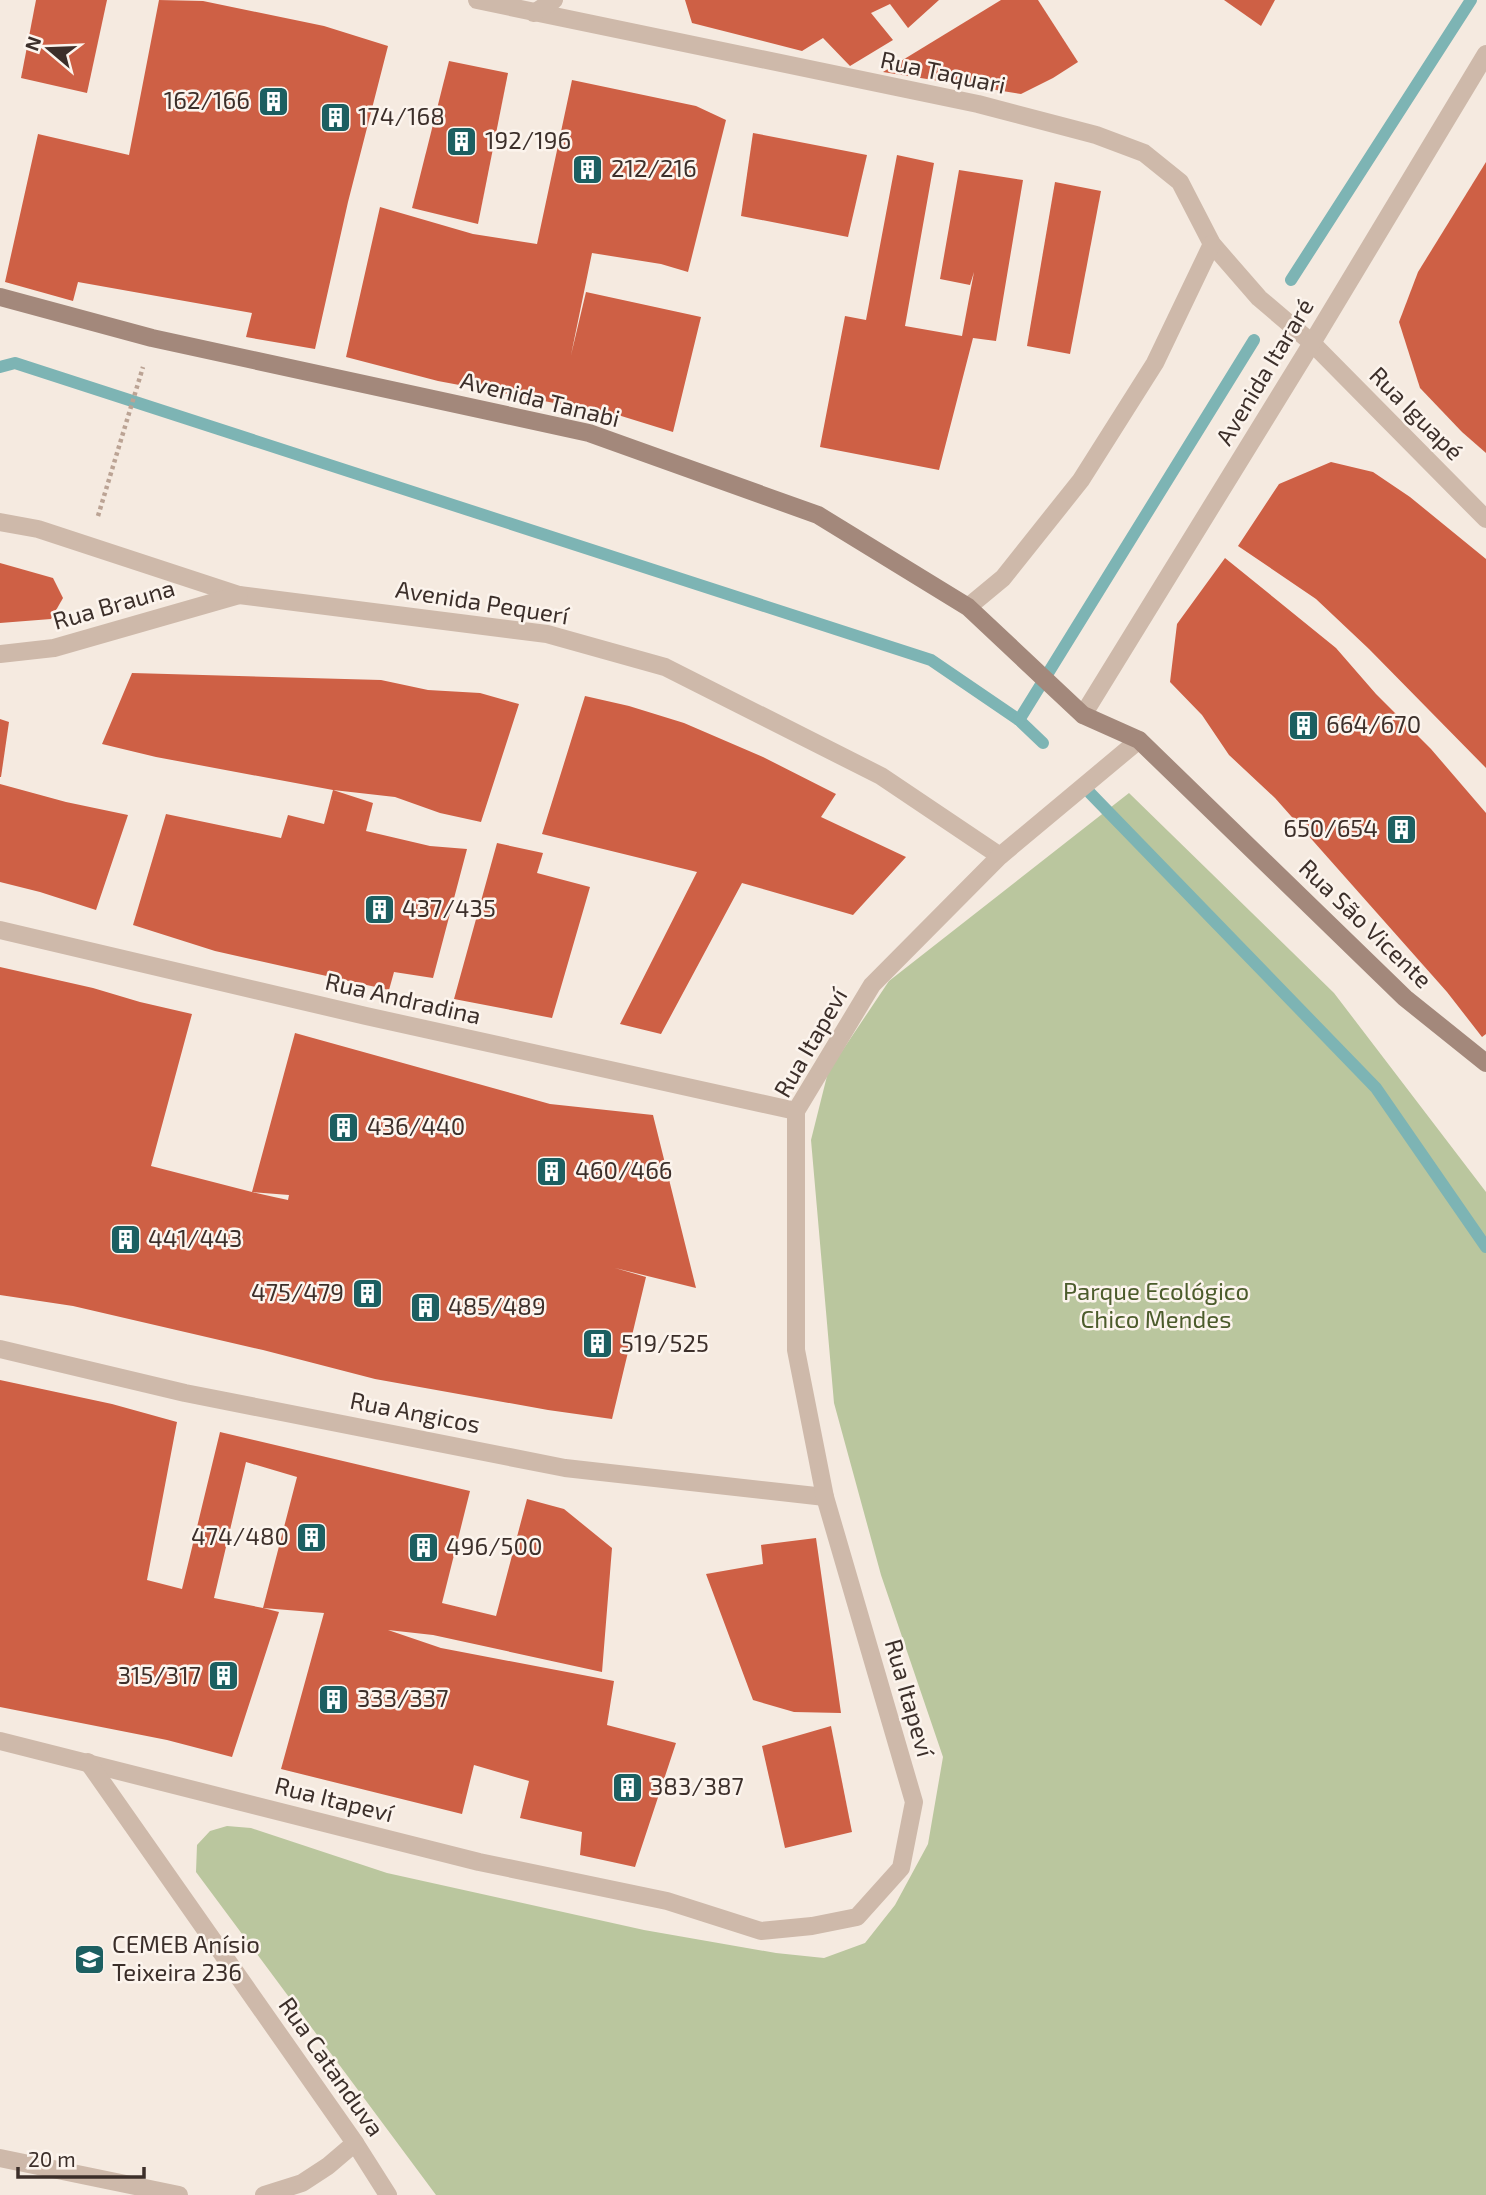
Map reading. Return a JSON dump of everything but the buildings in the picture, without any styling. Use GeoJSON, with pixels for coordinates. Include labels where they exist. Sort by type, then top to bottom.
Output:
{"type":"FeatureCollection","features":[{"type":"Feature","properties":{"kind":"street","name":"Rua Taquari"},"geometry":{"type":"LineString","coordinates":[[477,0],[978,104],[1096,135],[1144,153],[1180,182],[1212,244],[1259,298],[1312,343]]}},
{"type":"Feature","properties":{"kind":"street"},"geometry":{"type":"LineString","coordinates":[[534,13],[554,0]]}},
{"type":"Feature","properties":{"kind":"street","name":"Avenida Itararé"},"geometry":{"type":"LineString","coordinates":[[1083,715],[1486,54]]}},
{"type":"Feature","properties":{"kind":"street"},"geometry":{"type":"LineString","coordinates":[[968,607],[1003,578],[1081,480],[1155,363],[1212,244]]}},
{"type":"Feature","properties":{"kind":"street","name":"Avenida Tanabi"},"geometry":{"type":"LineString","coordinates":[[0,297],[152,338],[589,433],[818,515],[968,607],[1083,715]]}},
{"type":"Feature","properties":{"kind":"street","name":"Rua Iguapé"},"geometry":{"type":"LineString","coordinates":[[1312,343],[1486,519]]}},
{"type":"Feature","properties":{"kind":"street","name":"Avenida Pequerí"},"geometry":{"type":"LineString","coordinates":[[0,522],[38,528],[239,595],[547,634],[665,667],[881,776],[1000,856]]}},
{"type":"Feature","properties":{"kind":"street","name":"Rua Brauna"},"geometry":{"type":"LineString","coordinates":[[0,654],[54,648],[239,595]]}},
{"type":"Feature","properties":{"kind":"street","name":"Rua São Vicente"},"geometry":{"type":"LineString","coordinates":[[1083,715],[1139,740],[1405,998],[1486,1063]]}},
{"type":"Feature","properties":{"kind":"street","name":"Rua Itapeví"},"geometry":{"type":"LineString","coordinates":[[0,1741],[479,1862],[667,1901],[761,1931],[812,1926],[857,1917],[901,1868],[914,1802],[825,1497],[796,1350],[796,1111],[872,985],[1000,856],[1139,740]]}},
{"type":"Feature","properties":{"kind":"street","name":"Rua Andradina"},"geometry":{"type":"LineString","coordinates":[[0,930],[366,1016],[796,1111]]}},
{"type":"Feature","properties":{"kind":"street","name":"Rua Angicos"},"geometry":{"type":"LineString","coordinates":[[0,1349],[185,1393],[565,1468],[825,1497]]}},
{"type":"Feature","properties":{"kind":"street","name":"Rua Catanduva"},"geometry":{"type":"LineString","coordinates":[[88,1762],[355,2143],[388,2195]]}},
{"type":"Feature","properties":{"kind":"street"},"geometry":{"type":"LineString","coordinates":[[264,2195],[302,2183],[355,2143]]}},
{"type":"Feature","properties":{"kind":"street"},"geometry":{"type":"LineString","coordinates":[[0,2158],[179,2195]]}},
{"type":"Feature","properties":{"kind":"path"},"geometry":{"type":"LineString","coordinates":[[97,517],[152,338]]}},
{"type":"Feature","properties":{"kind":"green space","name":"Parque Ecológico Chico Mendes"},"geometry":{"type":"Polygon","coordinates":[[[1129,793],[1334,993],[1486,1192],[1486,2195],[436,2195],[196,1872],[197,1845],[210,1831],[227,1826],[251,1828],[387,1873],[644,1930],[776,1953],[824,1958],[865,1943],[895,1905],[928,1844],[943,1757],[881,1575],[834,1403],[811,1140],[828,1072],[889,981],[1129,793]]]}},
{"type":"Feature","properties":{"kind":"waterway"},"geometry":{"type":"LineString","coordinates":[[1291,280],[1471,0]]}},
{"type":"Feature","properties":{"kind":"waterway"},"geometry":{"type":"LineString","coordinates":[[1019,720],[1254,340]]}},
{"type":"Feature","properties":{"kind":"waterway"},"geometry":{"type":"LineString","coordinates":[[0,367],[15,363],[931,660],[1019,720],[1043,743]]}},
{"type":"Feature","properties":{"kind":"waterway"},"geometry":{"type":"LineString","coordinates":[[1090,793],[1376,1088],[1486,1247]]}},
{"type":"Feature","properties":{"kind":"place","name":"162/166"},"geometry":{"type":"Point","coordinates":[273,101]}},
{"type":"Feature","properties":{"kind":"place","name":"174/168"},"geometry":{"type":"Point","coordinates":[335,117]}},
{"type":"Feature","properties":{"kind":"place","name":"192/196"},"geometry":{"type":"Point","coordinates":[462,141]}},
{"type":"Feature","properties":{"kind":"place","name":"212/216"},"geometry":{"type":"Point","coordinates":[588,169]}},
{"type":"Feature","properties":{"kind":"place","name":"664/670"},"geometry":{"type":"Point","coordinates":[1303,725]}},
{"type":"Feature","properties":{"kind":"place","name":"650/654"},"geometry":{"type":"Point","coordinates":[1401,829]}},
{"type":"Feature","properties":{"kind":"place","name":"437/435"},"geometry":{"type":"Point","coordinates":[379,909]}},
{"type":"Feature","properties":{"kind":"place","name":"436/440"},"geometry":{"type":"Point","coordinates":[344,1127]}},
{"type":"Feature","properties":{"kind":"place","name":"460/466"},"geometry":{"type":"Point","coordinates":[552,1171]}},
{"type":"Feature","properties":{"kind":"place","name":"441/443"},"geometry":{"type":"Point","coordinates":[125,1239]}},
{"type":"Feature","properties":{"kind":"place","name":"475/479"},"geometry":{"type":"Point","coordinates":[367,1293]}},
{"type":"Feature","properties":{"kind":"place","name":"485/489"},"geometry":{"type":"Point","coordinates":[425,1307]}},
{"type":"Feature","properties":{"kind":"place","name":"519/525"},"geometry":{"type":"Point","coordinates":[598,1344]}},
{"type":"Feature","properties":{"kind":"place","name":"474/480"},"geometry":{"type":"Point","coordinates":[312,1537]}},
{"type":"Feature","properties":{"kind":"place","name":"496/500"},"geometry":{"type":"Point","coordinates":[423,1547]}},
{"type":"Feature","properties":{"kind":"place","name":"315/317"},"geometry":{"type":"Point","coordinates":[224,1676]}},
{"type":"Feature","properties":{"kind":"place","name":"333/337"},"geometry":{"type":"Point","coordinates":[334,1699]}},
{"type":"Feature","properties":{"kind":"place","name":"383/387"},"geometry":{"type":"Point","coordinates":[627,1787]}},
{"type":"Feature","properties":{"kind":"place","name":"CEMEB Anísio Teixeira 236"},"geometry":{"type":"Point","coordinates":[89,1959]}}]}
